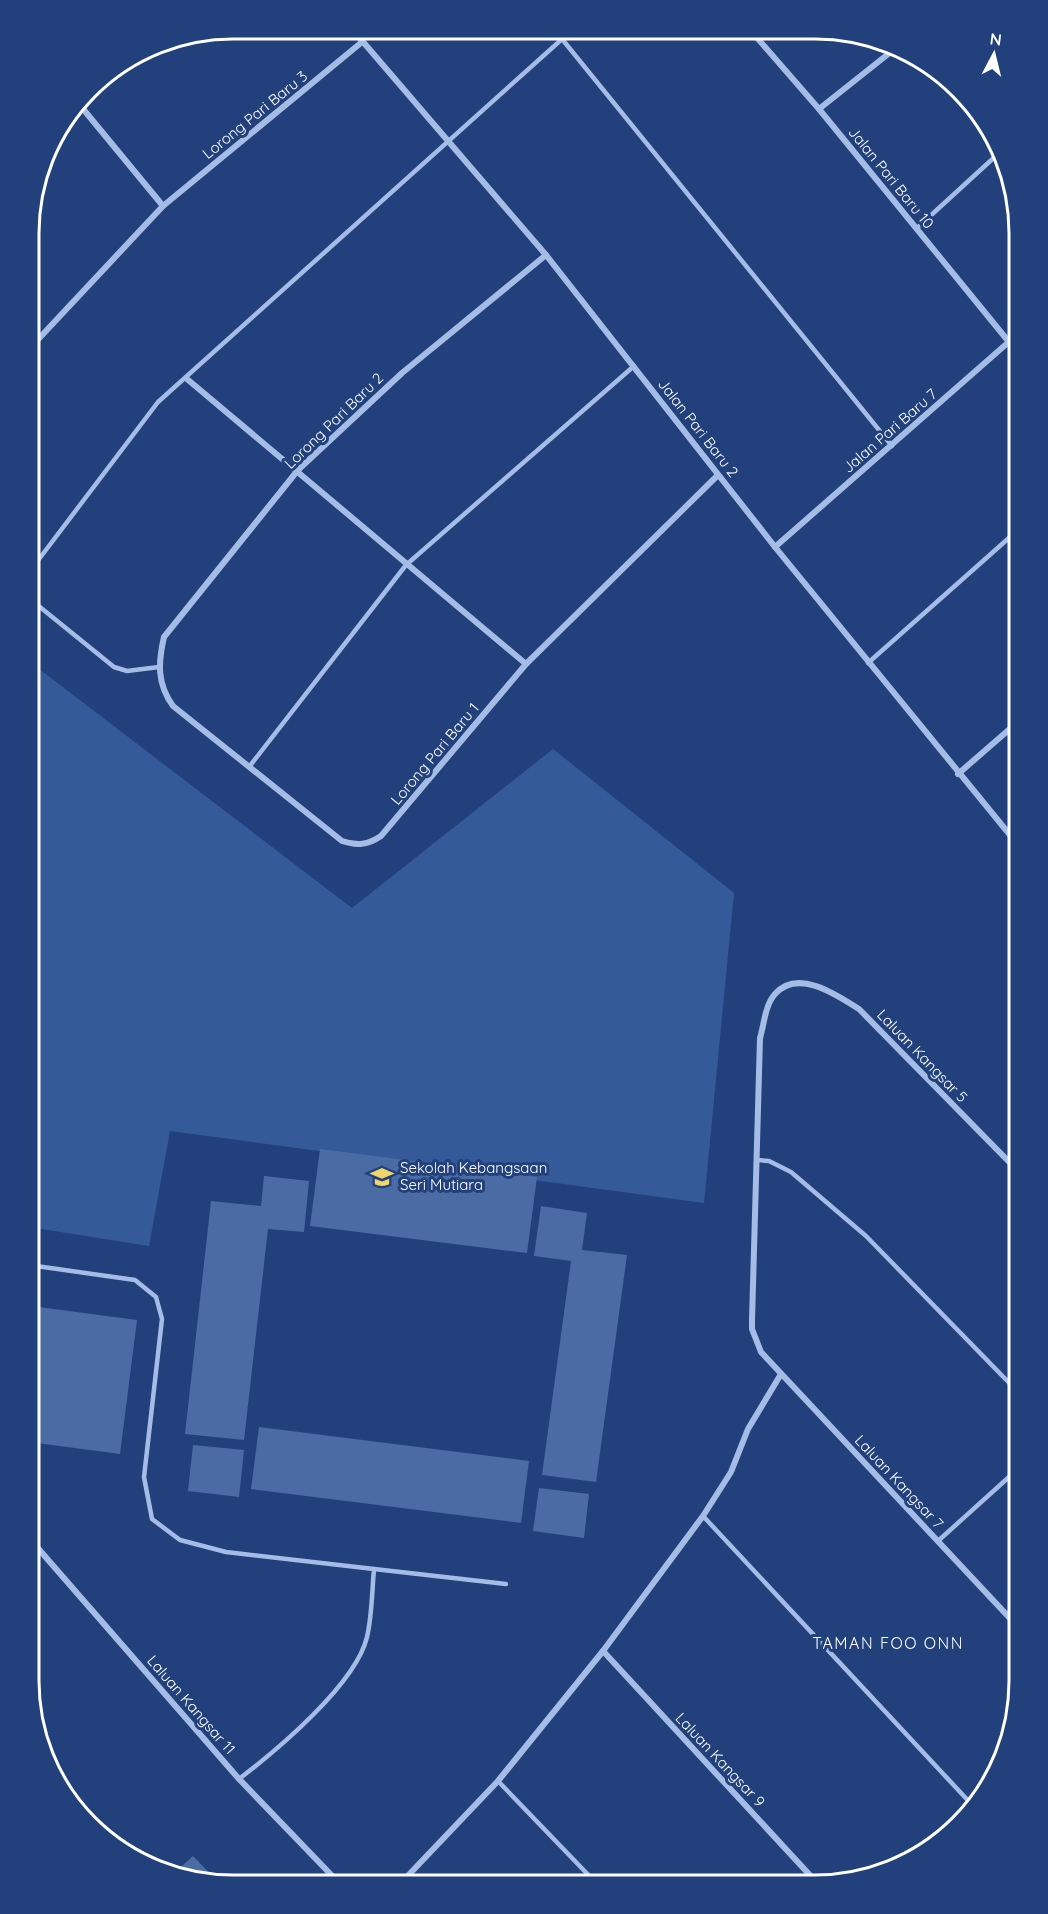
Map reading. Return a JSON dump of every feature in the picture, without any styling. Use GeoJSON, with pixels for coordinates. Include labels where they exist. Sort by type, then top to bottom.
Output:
{"type":"FeatureCollection","features":[{"type":"Feature","properties":{"kind":"street","name":"Jalan Pari Baru 2"},"geometry":{"type":"LineString","coordinates":[[360,39],[546,255],[775,547],[1009,834]]}},
{"type":"Feature","properties":{"kind":"street","name":"Jalan Pari Baru 10"},"geometry":{"type":"LineString","coordinates":[[758,39],[819,109],[1009,342]]}},
{"type":"Feature","properties":{"kind":"street","name":"Lorong Pari Baru 3"},"geometry":{"type":"LineString","coordinates":[[39,338],[163,206],[362,42]]}},
{"type":"Feature","properties":{"kind":"street"},"geometry":{"type":"LineString","coordinates":[[819,109],[888,54]]}},
{"type":"Feature","properties":{"kind":"street"},"geometry":{"type":"LineString","coordinates":[[84,109],[163,206]]}},
{"type":"Feature","properties":{"kind":"street","name":"Lorong Pari Baru 2"},"geometry":{"type":"LineString","coordinates":[[159,667],[164,637],[298,470],[402,373],[546,255]]}},
{"type":"Feature","properties":{"kind":"street","name":"Jalan Pari Baru 7"},"geometry":{"type":"LineString","coordinates":[[775,547],[1009,342]]}},
{"type":"Feature","properties":{"kind":"street"},"geometry":{"type":"LineString","coordinates":[[187,379],[526,664]]}},
{"type":"Feature","properties":{"kind":"street","name":"Lorong Pari Baru 1"},"geometry":{"type":"LineString","coordinates":[[159,667],[165,694],[173,706],[342,841],[363,845],[381,836],[526,664],[718,475]]}},
{"type":"Feature","properties":{"kind":"street"},"geometry":{"type":"LineString","coordinates":[[958,774],[1009,730]]}},
{"type":"Feature","properties":{"kind":"street","name":"Laluan Kangsar 5"},"geometry":{"type":"LineString","coordinates":[[757,1160],[760,1038],[767,1010],[775,994],[792,984],[813,985],[834,992],[859,1009],[1009,1162]]}},
{"type":"Feature","properties":{"kind":"street","name":"Laluan Kangsar 7"},"geometry":{"type":"LineString","coordinates":[[757,1160],[752,1329],[761,1352],[1009,1617]]}},
{"type":"Feature","properties":{"kind":"street"},"geometry":{"type":"LineString","coordinates":[[409,1875],[498,1781],[603,1651],[703,1516],[731,1472],[748,1429],[781,1374]]}},
{"type":"Feature","properties":{"kind":"street","name":"Laluan Kangsar 11"},"geometry":{"type":"LineString","coordinates":[[39,1549],[239,1779],[331,1875]]}},
{"type":"Feature","properties":{"kind":"street","name":"Laluan Kangsar 9"},"geometry":{"type":"LineString","coordinates":[[603,1651],[810,1875]]}},
{"type":"Feature","properties":{"kind":"lane"},"geometry":{"type":"LineString","coordinates":[[39,559],[158,402],[187,379],[562,39],[892,446]]}},
{"type":"Feature","properties":{"kind":"lane"},"geometry":{"type":"LineString","coordinates":[[916,229],[994,158]]}},
{"type":"Feature","properties":{"kind":"lane"},"geometry":{"type":"LineString","coordinates":[[249,767],[406,565],[634,366]]}},
{"type":"Feature","properties":{"kind":"lane"},"geometry":{"type":"LineString","coordinates":[[868,663],[1009,538]]}},
{"type":"Feature","properties":{"kind":"lane"},"geometry":{"type":"LineString","coordinates":[[39,606],[114,667],[127,671],[159,667]]}},
{"type":"Feature","properties":{"kind":"lane"},"geometry":{"type":"LineString","coordinates":[[757,1160],[769,1161],[791,1172],[866,1236],[1009,1384]]}},
{"type":"Feature","properties":{"kind":"lane"},"geometry":{"type":"LineString","coordinates":[[39,1266],[135,1280],[156,1297],[162,1319],[144,1477],[152,1520],[180,1540],[226,1552],[506,1584]]}},
{"type":"Feature","properties":{"kind":"lane"},"geometry":{"type":"LineString","coordinates":[[938,1541],[1009,1477]]}},
{"type":"Feature","properties":{"kind":"lane"},"geometry":{"type":"LineString","coordinates":[[703,1516],[968,1800]]}},
{"type":"Feature","properties":{"kind":"lane"},"geometry":{"type":"LineString","coordinates":[[239,1779],[272,1754],[346,1679],[358,1661],[367,1637],[374,1569]]}},
{"type":"Feature","properties":{"kind":"lane"},"geometry":{"type":"LineString","coordinates":[[498,1781],[588,1875]]}},
{"type":"Feature","properties":{"kind":"shaded area"},"geometry":{"type":"Polygon","coordinates":[[[39,669],[352,908],[553,749],[734,893],[704,1203],[170,1131],[149,1246],[39,1229],[39,669]]]}},
{"type":"Feature","properties":{"kind":"building"},"geometry":{"type":"Polygon","coordinates":[[[320,1149],[537,1177],[527,1253],[310,1226],[320,1149]]]}},
{"type":"Feature","properties":{"kind":"building"},"geometry":{"type":"Polygon","coordinates":[[[264,1176],[309,1181],[304,1232],[268,1229],[244,1440],[185,1434],[211,1201],[261,1206],[264,1176]]]}},
{"type":"Feature","properties":{"kind":"building"},"geometry":{"type":"Polygon","coordinates":[[[541,1206],[587,1213],[582,1250],[627,1255],[596,1482],[542,1475],[571,1261],[534,1256],[541,1206]]]}},
{"type":"Feature","properties":{"kind":"building"},"geometry":{"type":"Polygon","coordinates":[[[39,1307],[137,1320],[120,1454],[39,1443],[39,1307]]]}},
{"type":"Feature","properties":{"kind":"building"},"geometry":{"type":"Polygon","coordinates":[[[259,1427],[529,1461],[521,1523],[251,1489],[259,1427]]]}},
{"type":"Feature","properties":{"kind":"building"},"geometry":{"type":"Polygon","coordinates":[[[193,1445],[244,1450],[239,1497],[188,1491],[193,1445]]]}},
{"type":"Feature","properties":{"kind":"building"},"geometry":{"type":"Polygon","coordinates":[[[539,1488],[589,1494],[584,1538],[533,1531],[539,1488]]]}},
{"type":"Feature","properties":{"kind":"building"},"geometry":{"type":"Polygon","coordinates":[[[193,1856],[210,1873],[183,1868],[181,1867],[193,1856]]]}},
{"type":"Feature","properties":{"kind":"place","name":"Sekolah Kebangsaan Seri Mutiara"},"geometry":{"type":"Point","coordinates":[382,1177]}},
{"type":"Feature","properties":{"kind":"district","name":"TAMAN FOO ONN"},"geometry":{"type":"Point","coordinates":[888,1643]}}]}
